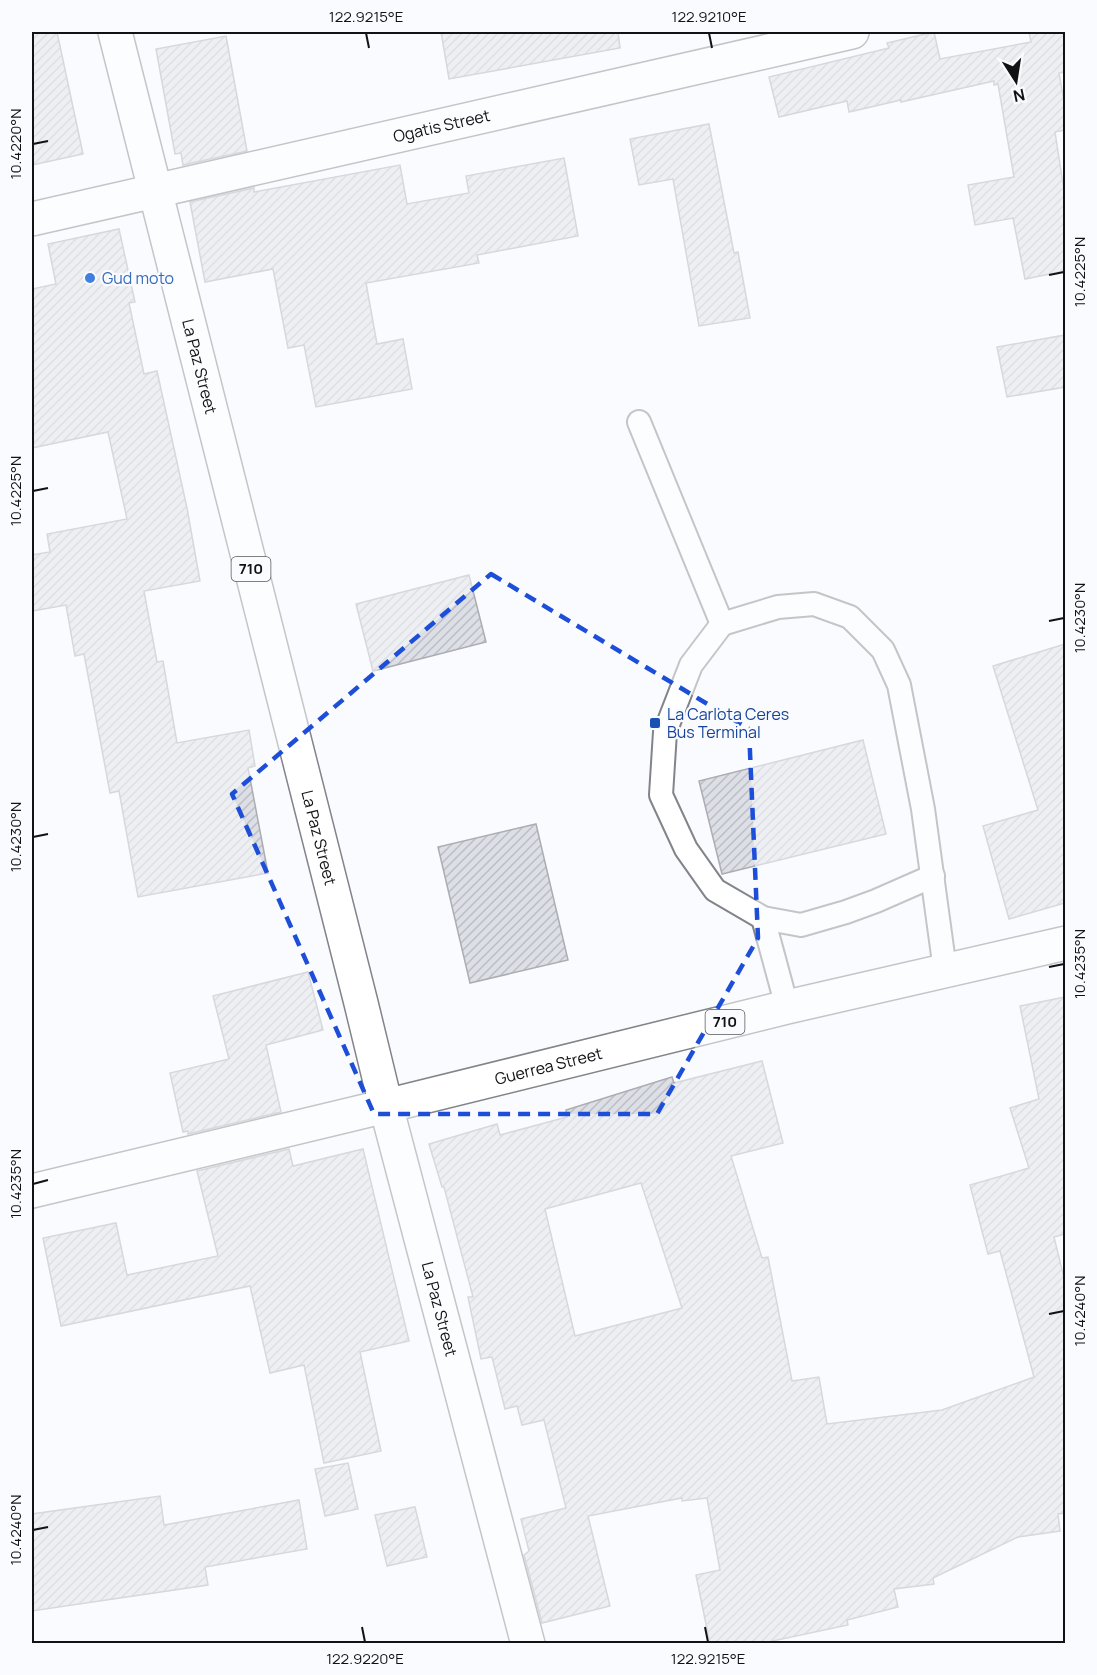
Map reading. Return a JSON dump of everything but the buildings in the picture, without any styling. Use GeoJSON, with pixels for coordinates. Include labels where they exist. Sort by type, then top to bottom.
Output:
{"type":"FeatureCollection","features":[{"type":"Feature","properties":{"kind":"main road","name":"La Paz Street"},"geometry":{"type":"LineString","coordinates":[[115,32],[386,1106],[528,1644]]}},
{"type":"Feature","properties":{"kind":"main road","name":"Ogatis Street"},"geometry":{"type":"LineString","coordinates":[[32,219],[852,32]]}},
{"type":"Feature","properties":{"kind":"main road","name":"Guerrea Street"},"geometry":{"type":"LineString","coordinates":[[32,1191],[787,1007],[1065,943]]}},
{"type":"Feature","properties":{"kind":"lane"},"geometry":{"type":"LineString","coordinates":[[639,422],[722,624]]}},
{"type":"Feature","properties":{"kind":"lane"},"geometry":{"type":"LineString","coordinates":[[933,876],[866,905],[801,925],[764,918],[715,890],[686,849],[660,795],[665,732],[691,665],[722,624],[778,608],[814,604],[850,617],[883,650],[899,685],[923,809],[933,876],[945,970]]}},
{"type":"Feature","properties":{"kind":"lane"},"geometry":{"type":"LineString","coordinates":[[764,918],[787,1007]]}},
{"type":"Feature","properties":{"kind":"highlighted area"},"geometry":{"type":"Polygon","coordinates":[[[491,574],[749,729],[758,938],[657,1114],[374,1114],[232,794],[491,574]]]}},
{"type":"Feature","properties":{"kind":"place","name":"Gud moto"},"geometry":{"type":"Point","coordinates":[90,278]}},
{"type":"Feature","properties":{"kind":"place","name":"La Carlota Ceres Bus Terminal"},"geometry":{"type":"Point","coordinates":[655,723]}}]}
